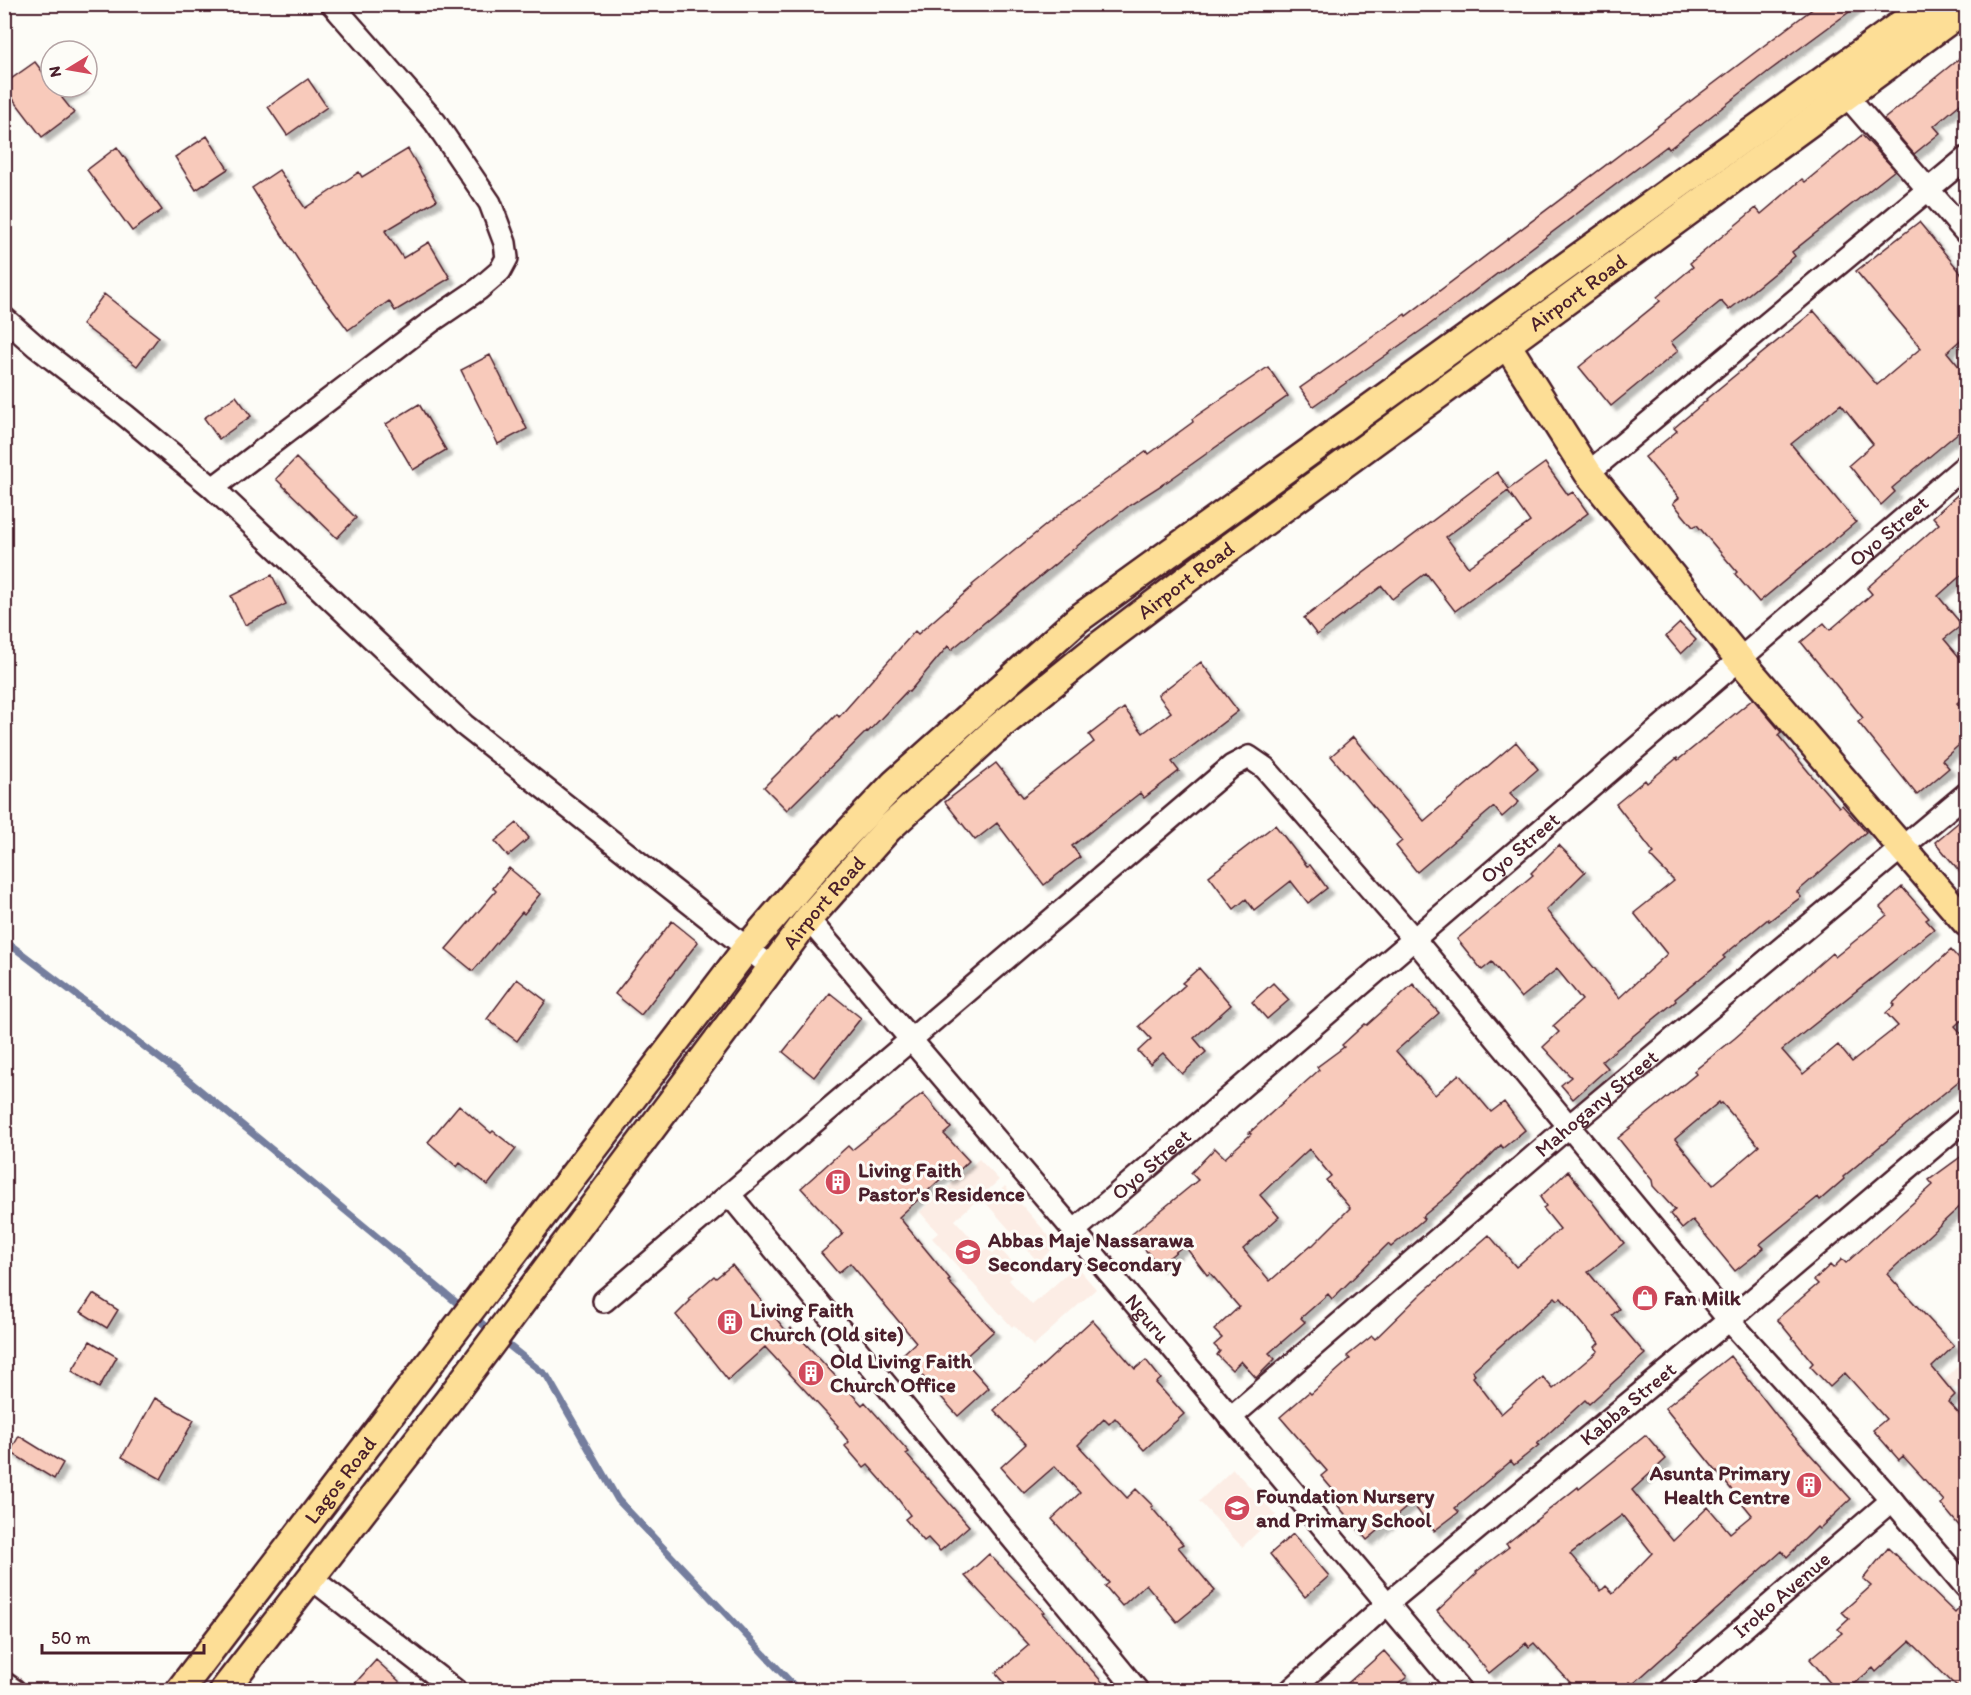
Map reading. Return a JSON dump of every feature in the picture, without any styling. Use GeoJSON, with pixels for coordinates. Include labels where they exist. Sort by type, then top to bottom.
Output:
{"type":"FeatureCollection","features":[{"type":"Feature","properties":{"kind":"main road","name":"Airport Road"},"geometry":{"type":"LineString","coordinates":[[501,1272],[747,948],[826,856],[894,784],[1078,619],[1929,4]]}},
{"type":"Feature","properties":{"kind":"main road","name":"Airport Road"},"geometry":{"type":"LineString","coordinates":[[533,1288],[808,919],[888,829],[999,727],[1100,645],[1203,567],[1966,8]]}},
{"type":"Feature","properties":{"kind":"main road"},"geometry":{"type":"LineString","coordinates":[[1507,345],[1588,473],[1740,660],[1966,922]]}},
{"type":"Feature","properties":{"kind":"main road","name":"Lagos Road"},"geometry":{"type":"LineString","coordinates":[[180,1690],[501,1272]]}},
{"type":"Feature","properties":{"kind":"main road","name":"Lagos Road"},"geometry":{"type":"LineString","coordinates":[[224,1690],[533,1288]]}},
{"type":"Feature","properties":{"kind":"street"},"geometry":{"type":"LineString","coordinates":[[213,488],[432,321],[479,289],[500,271],[507,258],[490,203],[435,122],[332,4]]}},
{"type":"Feature","properties":{"kind":"street"},"geometry":{"type":"LineString","coordinates":[[1846,95],[1966,232]]}},
{"type":"Feature","properties":{"kind":"street"},"geometry":{"type":"LineString","coordinates":[[1588,473],[1966,158]]}},
{"type":"Feature","properties":{"kind":"street"},"geometry":{"type":"LineString","coordinates":[[4,318],[213,488],[464,725],[771,967]]}},
{"type":"Feature","properties":{"kind":"street","name":"Oyo Street"},"geometry":{"type":"LineString","coordinates":[[1074,1231],[1966,465]]}},
{"type":"Feature","properties":{"kind":"street"},"geometry":{"type":"LineString","coordinates":[[604,1301],[1232,766],[1249,757],[1264,768],[1414,939],[1729,1320],[1892,1500],[1966,1587]]}},
{"type":"Feature","properties":{"kind":"street","name":"Mahogany Street"},"geometry":{"type":"LineString","coordinates":[[1230,1418],[1568,1127],[1966,794]]}},
{"type":"Feature","properties":{"kind":"street","name":"Nguru"},"geometry":{"type":"LineString","coordinates":[[808,919],[1460,1690]]}},
{"type":"Feature","properties":{"kind":"street","name":"Kabba Street"},"geometry":{"type":"LineString","coordinates":[[1291,1690],[1388,1603],[1729,1320],[1966,1119]]}},
{"type":"Feature","properties":{"kind":"street"},"geometry":{"type":"LineString","coordinates":[[729,1194],[1137,1690]]}},
{"type":"Feature","properties":{"kind":"street","name":"Iroko Avenue"},"geometry":{"type":"LineString","coordinates":[[1671,1690],[1892,1500]]}},
{"type":"Feature","properties":{"kind":"street"},"geometry":{"type":"LineString","coordinates":[[311,1578],[455,1690]]}},
{"type":"Feature","properties":{"kind":"street"},"geometry":{"type":"LineString","coordinates":[[4,1683],[14,1690]]}},
{"type":"Feature","properties":{"kind":"shaded area","name":"Abbas Maje Nassarawa Secondary Secondary"},"geometry":{"type":"Polygon","coordinates":[[[979,1159],[999,1180],[955,1220],[983,1251],[988,1248],[993,1253],[999,1248],[1012,1262],[1005,1269],[1012,1277],[1009,1280],[1032,1305],[1076,1266],[1096,1289],[1033,1346],[1014,1325],[1012,1327],[932,1238],[938,1233],[920,1212],[979,1159]]]}},
{"type":"Feature","properties":{"kind":"shaded area","name":"Abbas Maje Nassarawa Secondary Secondary"},"geometry":{"type":"Polygon","coordinates":[[[1005,1186],[1057,1245],[1038,1262],[986,1203],[1005,1186]]]}},
{"type":"Feature","properties":{"kind":"shaded area"},"geometry":{"type":"Polygon","coordinates":[[[1958,1366],[1966,1375],[1966,1397],[1956,1386],[1952,1390],[1943,1381],[1958,1366]]]}},
{"type":"Feature","properties":{"kind":"shaded area","name":"Foundation Nursery and Primary School"},"geometry":{"type":"Polygon","coordinates":[[[1233,1469],[1276,1515],[1242,1547],[1199,1501],[1233,1469]]]}},
{"type":"Feature","properties":{"kind":"building"},"geometry":{"type":"Polygon","coordinates":[[[1819,4],[1860,4],[1669,149],[1667,146],[1429,325],[1313,406],[1300,388],[1405,314],[1406,316],[1819,4]]]}},
{"type":"Feature","properties":{"kind":"building"},"geometry":{"type":"Polygon","coordinates":[[[1966,53],[1966,99],[1934,126],[1940,133],[1914,154],[1884,119],[1966,53]]]}},
{"type":"Feature","properties":{"kind":"building"},"geometry":{"type":"Polygon","coordinates":[[[35,62],[39,67],[39,99],[63,99],[74,113],[42,137],[4,84],[35,62]]]}},
{"type":"Feature","properties":{"kind":"building"},"geometry":{"type":"Polygon","coordinates":[[[308,79],[327,107],[287,135],[268,107],[308,79]]]}},
{"type":"Feature","properties":{"kind":"building"},"geometry":{"type":"Polygon","coordinates":[[[1862,135],[1895,170],[1792,252],[1795,256],[1729,310],[1721,301],[1671,342],[1678,351],[1611,406],[1579,367],[1660,301],[1657,297],[1693,267],[1690,263],[1756,208],[1761,214],[1802,179],[1805,182],[1862,135]]]}},
{"type":"Feature","properties":{"kind":"building"},"geometry":{"type":"Polygon","coordinates":[[[207,136],[228,169],[196,190],[175,157],[207,136]]]}},
{"type":"Feature","properties":{"kind":"building"},"geometry":{"type":"Polygon","coordinates":[[[117,147],[162,210],[132,231],[87,170],[117,147]]]}},
{"type":"Feature","properties":{"kind":"building"},"geometry":{"type":"Polygon","coordinates":[[[408,149],[437,200],[385,231],[403,258],[429,242],[450,278],[395,311],[389,301],[348,330],[311,280],[252,188],[279,170],[305,208],[359,172],[362,177],[408,149]]]}},
{"type":"Feature","properties":{"kind":"building"},"geometry":{"type":"Polygon","coordinates":[[[1919,222],[1966,279],[1966,335],[1947,352],[1966,375],[1966,426],[1892,488],[1895,492],[1881,505],[1849,465],[1873,444],[1841,404],[1791,444],[1856,522],[1759,602],[1697,525],[1693,527],[1673,503],[1679,498],[1645,457],[1677,431],[1674,428],[1706,399],[1814,311],[1877,385],[1921,348],[1856,271],[1919,222]]]}},
{"type":"Feature","properties":{"kind":"building"},"geometry":{"type":"Polygon","coordinates":[[[104,294],[159,337],[137,366],[82,324],[104,294]]]}},
{"type":"Feature","properties":{"kind":"building"},"geometry":{"type":"Polygon","coordinates":[[[490,355],[527,429],[498,444],[461,370],[490,355]]]}},
{"type":"Feature","properties":{"kind":"building"},"geometry":{"type":"Polygon","coordinates":[[[1268,367],[1288,396],[1168,481],[1130,505],[951,650],[948,646],[909,692],[907,691],[787,810],[764,787],[837,714],[839,717],[915,631],[918,634],[972,585],[1068,507],[1147,451],[1149,454],[1193,422],[1192,419],[1268,367]]]}},
{"type":"Feature","properties":{"kind":"building"},"geometry":{"type":"Polygon","coordinates":[[[236,396],[251,416],[219,439],[204,418],[236,396]]]}},
{"type":"Feature","properties":{"kind":"building"},"geometry":{"type":"Polygon","coordinates":[[[419,404],[446,450],[413,470],[386,424],[419,404]]]}},
{"type":"Feature","properties":{"kind":"building"},"geometry":{"type":"Polygon","coordinates":[[[296,458],[356,518],[337,538],[276,479],[296,458]]]}},
{"type":"Feature","properties":{"kind":"building"},"geometry":{"type":"Polygon","coordinates":[[[1545,463],[1568,495],[1573,492],[1588,513],[1455,611],[1426,573],[1392,599],[1382,586],[1317,635],[1304,618],[1497,472],[1509,489],[1545,463]],[[1508,491],[1446,537],[1468,567],[1530,522],[1508,491]]]}},
{"type":"Feature","properties":{"kind":"building"},"geometry":{"type":"Polygon","coordinates":[[[1966,487],[1966,571],[1938,596],[1962,625],[1944,639],[1966,665],[1966,695],[1957,703],[1966,714],[1966,739],[1942,760],[1949,768],[1917,795],[1858,722],[1863,718],[1801,642],[1824,623],[1830,630],[1872,594],[1867,588],[1939,524],[1933,517],[1966,487]]]}},
{"type":"Feature","properties":{"kind":"building"},"geometry":{"type":"Polygon","coordinates":[[[272,575],[286,604],[245,625],[231,596],[272,575]]]}},
{"type":"Feature","properties":{"kind":"building"},"geometry":{"type":"Polygon","coordinates":[[[1680,623],[1696,640],[1681,654],[1666,636],[1680,623]]]}},
{"type":"Feature","properties":{"kind":"building"},"geometry":{"type":"Polygon","coordinates":[[[1201,662],[1238,711],[1172,762],[1179,771],[1144,798],[1140,793],[1072,846],[1080,857],[1044,885],[997,823],[975,840],[945,802],[996,763],[1023,797],[1094,742],[1089,735],[1124,708],[1143,733],[1171,712],[1158,695],[1201,662]]]}},
{"type":"Feature","properties":{"kind":"building"},"geometry":{"type":"Polygon","coordinates":[[[1753,699],[1781,732],[1778,735],[1812,776],[1839,807],[1842,805],[1866,832],[1797,892],[1801,897],[1769,921],[1768,919],[1723,956],[1725,958],[1675,999],[1676,1001],[1602,1061],[1608,1068],[1573,1099],[1561,1085],[1571,1077],[1543,1047],[1559,1032],[1553,1026],[1582,1000],[1557,969],[1521,998],[1492,962],[1482,970],[1457,939],[1533,875],[1531,873],[1559,845],[1585,872],[1546,910],[1619,998],[1667,954],[1634,913],[1674,881],[1650,856],[1654,853],[1616,804],[1645,780],[1647,783],[1677,758],[1678,760],[1753,699]]]}},
{"type":"Feature","properties":{"kind":"building"},"geometry":{"type":"Polygon","coordinates":[[[1353,737],[1424,821],[1516,742],[1538,769],[1510,793],[1519,802],[1502,817],[1494,807],[1417,872],[1396,846],[1402,841],[1331,756],[1353,737]]]}},
{"type":"Feature","properties":{"kind":"building"},"geometry":{"type":"Polygon","coordinates":[[[1966,816],[1966,879],[1935,842],[1966,816]]]}},
{"type":"Feature","properties":{"kind":"building"},"geometry":{"type":"Polygon","coordinates":[[[517,823],[529,838],[508,856],[495,841],[517,823]]]}},
{"type":"Feature","properties":{"kind":"building"},"geometry":{"type":"Polygon","coordinates":[[[1275,825],[1327,888],[1308,903],[1291,881],[1254,910],[1246,899],[1234,909],[1209,876],[1275,825]]]}},
{"type":"Feature","properties":{"kind":"building"},"geometry":{"type":"Polygon","coordinates":[[[509,868],[540,894],[473,971],[446,949],[496,891],[493,888],[509,868]]]}},
{"type":"Feature","properties":{"kind":"building"},"geometry":{"type":"Polygon","coordinates":[[[1902,887],[1929,918],[1926,920],[1934,929],[1782,1050],[1803,1074],[1838,1045],[1852,1062],[1898,1026],[1886,1013],[1895,1005],[1893,1003],[1951,950],[1966,967],[1966,1016],[1955,1026],[1966,1039],[1966,1075],[1843,1177],[1844,1179],[1820,1200],[1818,1197],[1760,1244],[1764,1248],[1735,1271],[1693,1220],[1682,1229],[1670,1214],[1675,1210],[1653,1186],[1652,1180],[1618,1138],[1696,1074],[1694,1071],[1832,953],[1835,957],[1887,915],[1880,907],[1902,887]],[[1719,1102],[1675,1139],[1713,1185],[1759,1146],[1722,1103],[1719,1102]]]}},
{"type":"Feature","properties":{"kind":"building"},"geometry":{"type":"Polygon","coordinates":[[[672,921],[698,942],[641,1015],[615,994],[672,921]]]}},
{"type":"Feature","properties":{"kind":"building"},"geometry":{"type":"Polygon","coordinates":[[[1199,968],[1231,1005],[1194,1038],[1206,1052],[1182,1074],[1163,1053],[1150,1064],[1138,1051],[1151,1039],[1139,1026],[1185,985],[1182,983],[1199,968]]]}},
{"type":"Feature","properties":{"kind":"building"},"geometry":{"type":"Polygon","coordinates":[[[517,979],[546,1001],[517,1041],[487,1019],[517,979]]]}},
{"type":"Feature","properties":{"kind":"building"},"geometry":{"type":"Polygon","coordinates":[[[1273,983],[1289,1000],[1267,1019],[1252,1002],[1273,983]]]}},
{"type":"Feature","properties":{"kind":"building"},"geometry":{"type":"Polygon","coordinates":[[[1413,984],[1439,1013],[1396,1051],[1435,1095],[1459,1074],[1491,1112],[1504,1102],[1525,1130],[1503,1148],[1501,1145],[1465,1181],[1422,1217],[1424,1219],[1391,1247],[1388,1244],[1332,1299],[1328,1294],[1301,1318],[1305,1322],[1269,1353],[1275,1359],[1256,1378],[1241,1361],[1232,1370],[1217,1355],[1220,1351],[1214,1345],[1222,1338],[1214,1330],[1239,1307],[1210,1273],[1207,1275],[1184,1245],[1159,1266],[1132,1234],[1198,1180],[1191,1173],[1215,1148],[1225,1158],[1251,1134],[1249,1133],[1319,1070],[1317,1067],[1344,1047],[1342,1045],[1365,1024],[1367,1025],[1413,984]],[[1309,1149],[1260,1195],[1279,1217],[1243,1249],[1270,1281],[1312,1246],[1350,1208],[1326,1180],[1331,1176],[1309,1149]]]}},
{"type":"Feature","properties":{"kind":"building"},"geometry":{"type":"Polygon","coordinates":[[[830,993],[861,1018],[814,1077],[783,1052],[830,993]]]}},
{"type":"Feature","properties":{"kind":"building"},"geometry":{"type":"Polygon","coordinates":[[[923,1093],[951,1128],[944,1134],[969,1161],[949,1180],[945,1175],[899,1217],[950,1279],[948,1281],[994,1331],[963,1359],[989,1388],[958,1416],[903,1354],[916,1342],[850,1263],[838,1273],[821,1253],[843,1234],[801,1188],[848,1146],[852,1150],[923,1093]]]}},
{"type":"Feature","properties":{"kind":"building"},"geometry":{"type":"Polygon","coordinates":[[[459,1105],[491,1133],[493,1131],[516,1149],[488,1185],[460,1163],[457,1167],[428,1142],[459,1105]]]}},
{"type":"Feature","properties":{"kind":"building"},"geometry":{"type":"Polygon","coordinates":[[[1966,1153],[1966,1201],[1887,1274],[1954,1346],[1932,1367],[1955,1395],[1948,1402],[1966,1421],[1966,1534],[1941,1504],[1944,1501],[1903,1456],[1899,1460],[1873,1430],[1886,1419],[1845,1373],[1830,1387],[1810,1366],[1813,1363],[1777,1319],[1818,1284],[1814,1280],[1830,1265],[1833,1268],[1842,1259],[1846,1263],[1933,1185],[1929,1180],[1966,1153]]]}},
{"type":"Feature","properties":{"kind":"building"},"geometry":{"type":"Polygon","coordinates":[[[1568,1171],[1624,1243],[1588,1272],[1619,1309],[1612,1315],[1645,1354],[1589,1404],[1585,1400],[1537,1444],[1539,1445],[1514,1465],[1511,1461],[1455,1508],[1459,1512],[1434,1531],[1412,1503],[1367,1540],[1334,1501],[1339,1497],[1321,1476],[1327,1471],[1280,1417],[1309,1392],[1311,1394],[1350,1359],[1347,1356],[1372,1336],[1375,1339],[1422,1293],[1489,1235],[1516,1267],[1560,1229],[1543,1208],[1546,1206],[1540,1197],[1568,1171]],[[1555,1297],[1472,1371],[1475,1375],[1473,1377],[1501,1414],[1543,1377],[1553,1389],[1598,1351],[1595,1347],[1599,1343],[1561,1298],[1558,1300],[1555,1297]]]}},
{"type":"Feature","properties":{"kind":"building"},"geometry":{"type":"Polygon","coordinates":[[[732,1265],[787,1332],[791,1328],[862,1405],[865,1402],[909,1452],[906,1454],[969,1526],[940,1551],[928,1538],[924,1541],[905,1519],[910,1515],[898,1499],[868,1465],[864,1468],[845,1446],[849,1442],[838,1426],[765,1347],[728,1380],[676,1315],[690,1301],[689,1298],[714,1276],[716,1278],[732,1265]]]}},
{"type":"Feature","properties":{"kind":"building"},"geometry":{"type":"Polygon","coordinates":[[[93,1294],[118,1310],[107,1328],[81,1312],[93,1294]]]}},
{"type":"Feature","properties":{"kind":"building"},"geometry":{"type":"Polygon","coordinates":[[[1092,1320],[1135,1369],[1146,1360],[1161,1379],[1156,1383],[1184,1414],[1144,1450],[1115,1418],[1109,1424],[1104,1419],[1078,1445],[1127,1498],[1136,1489],[1153,1506],[1151,1507],[1183,1544],[1178,1547],[1215,1591],[1177,1622],[1146,1584],[1122,1606],[1105,1586],[1109,1583],[1052,1519],[1080,1493],[1055,1466],[1024,1493],[1001,1467],[1026,1444],[994,1410],[1092,1320]]]}},
{"type":"Feature","properties":{"kind":"building"},"geometry":{"type":"Polygon","coordinates":[[[90,1341],[117,1357],[99,1388],[72,1371],[90,1341]]]}},
{"type":"Feature","properties":{"kind":"building"},"geometry":{"type":"Polygon","coordinates":[[[1730,1356],[1789,1431],[1851,1499],[1819,1529],[1817,1527],[1787,1557],[1782,1551],[1633,1684],[1630,1682],[1621,1690],[1577,1690],[1534,1643],[1529,1647],[1526,1643],[1489,1673],[1469,1646],[1437,1611],[1476,1572],[1509,1547],[1506,1544],[1646,1435],[1666,1459],[1632,1490],[1673,1541],[1708,1507],[1730,1533],[1752,1515],[1665,1408],[1730,1356]],[[1622,1515],[1570,1554],[1601,1591],[1606,1586],[1613,1593],[1652,1553],[1622,1515]]]}},
{"type":"Feature","properties":{"kind":"building"},"geometry":{"type":"Polygon","coordinates":[[[155,1398],[194,1420],[161,1479],[122,1457],[155,1398]]]}},
{"type":"Feature","properties":{"kind":"building"},"geometry":{"type":"Polygon","coordinates":[[[19,1436],[63,1463],[54,1479],[10,1452],[19,1436]]]}},
{"type":"Feature","properties":{"kind":"building"},"geometry":{"type":"Polygon","coordinates":[[[1293,1534],[1329,1576],[1305,1597],[1270,1554],[1293,1534]]]}},
{"type":"Feature","properties":{"kind":"building"},"geometry":{"type":"Polygon","coordinates":[[[1888,1548],[1955,1613],[1966,1601],[1966,1690],[1960,1690],[1910,1641],[1876,1672],[1873,1668],[1846,1690],[1836,1690],[1810,1659],[1842,1633],[1838,1629],[1849,1619],[1842,1612],[1871,1586],[1863,1579],[1888,1548]]]}},
{"type":"Feature","properties":{"kind":"building"},"geometry":{"type":"Polygon","coordinates":[[[989,1554],[1044,1612],[1042,1613],[1109,1690],[1011,1690],[996,1673],[1029,1645],[965,1576],[989,1554]]]}},
{"type":"Feature","properties":{"kind":"building"},"geometry":{"type":"Polygon","coordinates":[[[1384,1651],[1407,1677],[1391,1690],[1340,1690],[1384,1651]]]}},
{"type":"Feature","properties":{"kind":"building"},"geometry":{"type":"Polygon","coordinates":[[[376,1660],[400,1682],[392,1690],[349,1690],[376,1660]]]}},
{"type":"Feature","properties":{"kind":"waterway"},"geometry":{"type":"LineString","coordinates":[[4,940],[183,1076],[463,1308]]}},
{"type":"Feature","properties":{"kind":"waterway"},"geometry":{"type":"LineString","coordinates":[[472,1315],[493,1333]]}},
{"type":"Feature","properties":{"kind":"waterway"},"geometry":{"type":"LineString","coordinates":[[502,1340],[547,1376],[618,1500],[798,1690]]}},
{"type":"Feature","properties":{"kind":"place","name":"Living Faith Pastor's Residence"},"geometry":{"type":"Point","coordinates":[838,1182]}},
{"type":"Feature","properties":{"kind":"place","name":"Abbas Maje Nassarawa Secondary Secondary"},"geometry":{"type":"Point","coordinates":[968,1252]}},
{"type":"Feature","properties":{"kind":"place","name":"Fan Milk"},"geometry":{"type":"Point","coordinates":[1645,1298]}},
{"type":"Feature","properties":{"kind":"place","name":"Living Faith Church (Old site)"},"geometry":{"type":"Point","coordinates":[730,1322]}},
{"type":"Feature","properties":{"kind":"place","name":"Old Living Faith Church Office"},"geometry":{"type":"Point","coordinates":[811,1373]}},
{"type":"Feature","properties":{"kind":"place","name":"Asunta Primary Health Centre"},"geometry":{"type":"Point","coordinates":[1809,1485]}},
{"type":"Feature","properties":{"kind":"place","name":"Foundation Nursery and Primary School"},"geometry":{"type":"Point","coordinates":[1237,1508]}}]}
